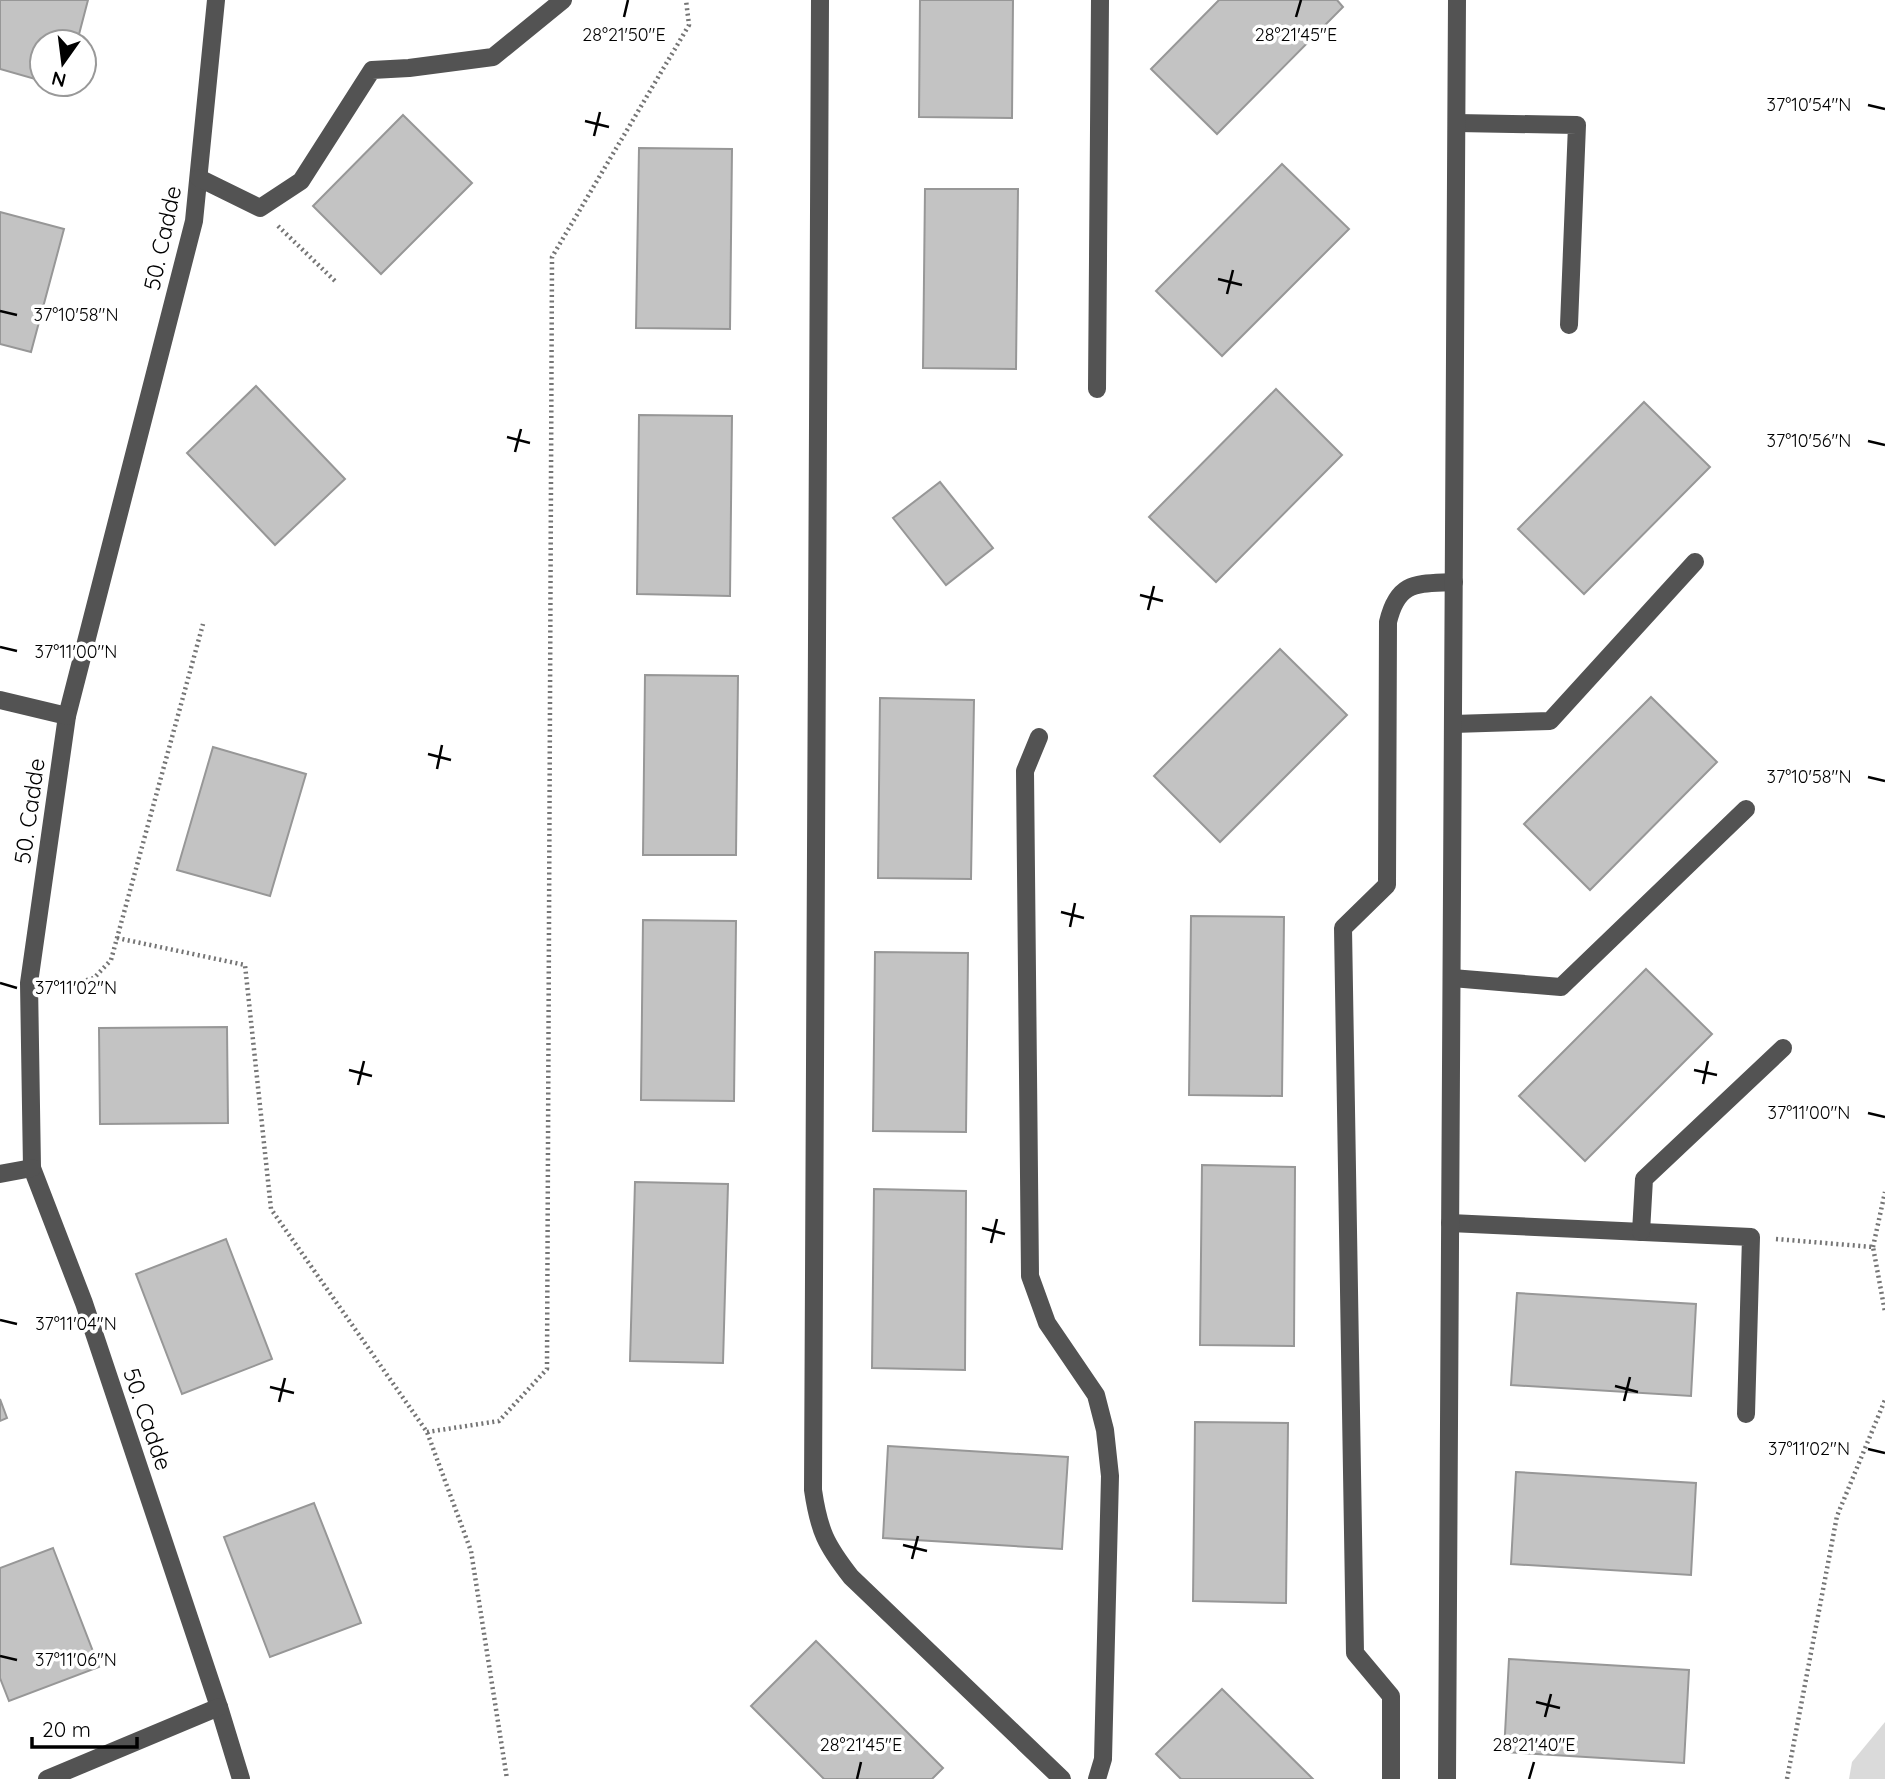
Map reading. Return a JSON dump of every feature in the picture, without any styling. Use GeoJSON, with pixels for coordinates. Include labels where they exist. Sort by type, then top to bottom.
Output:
{"type":"FeatureCollection","features":[{"type":"Feature","properties":{"kind":"street","name":"50. Cadde"},"geometry":{"type":"LineString","coordinates":[[216,0],[194,221],[67,716],[29,983],[32,1167],[84,1303],[241,1779]]}},
{"type":"Feature","properties":{"kind":"street"},"geometry":{"type":"LineString","coordinates":[[199,178],[260,208],[301,181],[372,70],[494,57],[563,0]]}},
{"type":"Feature","properties":{"kind":"street"},"geometry":{"type":"LineString","coordinates":[[820,0],[813,1490],[818,1520],[830,1550],[851,1577],[1062,1779]]}},
{"type":"Feature","properties":{"kind":"street"},"geometry":{"type":"LineString","coordinates":[[1097,390],[1100,0]]}},
{"type":"Feature","properties":{"kind":"street"},"geometry":{"type":"LineString","coordinates":[[1447,1779],[1457,0]]}},
{"type":"Feature","properties":{"kind":"street"},"geometry":{"type":"LineString","coordinates":[[1457,123],[1577,125],[1569,325]]}},
{"type":"Feature","properties":{"kind":"street"},"geometry":{"type":"LineString","coordinates":[[1453,724],[1550,721],[1695,562]]}},
{"type":"Feature","properties":{"kind":"street"},"geometry":{"type":"LineString","coordinates":[[1391,1779],[1391,1696],[1355,1653],[1343,928],[1387,885],[1388,622],[1392,603],[1405,589],[1420,584],[1454,582]]}},
{"type":"Feature","properties":{"kind":"street"},"geometry":{"type":"LineString","coordinates":[[0,700],[67,716]]}},
{"type":"Feature","properties":{"kind":"street"},"geometry":{"type":"LineString","coordinates":[[1039,737],[1025,771],[1030,1276],[1047,1323],[1096,1395],[1105,1430],[1110,1476],[1103,1759],[1097,1779]]}},
{"type":"Feature","properties":{"kind":"street"},"geometry":{"type":"LineString","coordinates":[[1452,978],[1561,987],[1746,809]]}},
{"type":"Feature","properties":{"kind":"street"},"geometry":{"type":"LineString","coordinates":[[1642,1232],[1644,1179],[1783,1048]]}},
{"type":"Feature","properties":{"kind":"street"},"geometry":{"type":"LineString","coordinates":[[0,1174],[32,1167]]}},
{"type":"Feature","properties":{"kind":"street"},"geometry":{"type":"LineString","coordinates":[[1450,1223],[1751,1237],[1746,1414]]}},
{"type":"Feature","properties":{"kind":"street"},"geometry":{"type":"LineString","coordinates":[[47,1779],[219,1707]]}},
{"type":"Feature","properties":{"kind":"path"},"geometry":{"type":"LineString","coordinates":[[427,1432],[499,1421],[547,1369],[552,257],[689,25],[686,0]]}},
{"type":"Feature","properties":{"kind":"path"},"geometry":{"type":"LineString","coordinates":[[260,208],[335,281]]}},
{"type":"Feature","properties":{"kind":"path"},"geometry":{"type":"LineString","coordinates":[[29,983],[64,986],[94,978],[111,960],[203,624]]}},
{"type":"Feature","properties":{"kind":"path"},"geometry":{"type":"LineString","coordinates":[[117,938],[245,965],[271,1209],[427,1432],[471,1551],[507,1779]]}},
{"type":"Feature","properties":{"kind":"path"},"geometry":{"type":"LineString","coordinates":[[1885,1192],[1872,1247],[1885,1312]]}},
{"type":"Feature","properties":{"kind":"path"},"geometry":{"type":"LineString","coordinates":[[1751,1237],[1872,1247]]}},
{"type":"Feature","properties":{"kind":"path"},"geometry":{"type":"LineString","coordinates":[[1787,1779],[1837,1516],[1885,1400]]}},
{"type":"Feature","properties":{"kind":"shaded area"},"geometry":{"type":"Polygon","coordinates":[[[1885,1722],[1885,1779],[1849,1779],[1852,1762],[1885,1722]]]}},
{"type":"Feature","properties":{"kind":"building"},"geometry":{"type":"Polygon","coordinates":[[[0,0],[88,0],[81,28],[28,28],[28,77],[0,69],[0,0]]]}},
{"type":"Feature","properties":{"kind":"building"},"geometry":{"type":"Polygon","coordinates":[[[920,0],[1013,0],[1012,118],[919,117],[920,0]]]}},
{"type":"Feature","properties":{"kind":"building"},"geometry":{"type":"Polygon","coordinates":[[[1219,0],[1337,0],[1343,7],[1217,134],[1151,69],[1219,0]]]}},
{"type":"Feature","properties":{"kind":"building"},"geometry":{"type":"Polygon","coordinates":[[[403,115],[472,183],[381,274],[313,206],[403,115]]]}},
{"type":"Feature","properties":{"kind":"building"},"geometry":{"type":"Polygon","coordinates":[[[639,148],[732,149],[730,329],[636,328],[639,148]]]}},
{"type":"Feature","properties":{"kind":"building"},"geometry":{"type":"Polygon","coordinates":[[[1282,164],[1349,229],[1222,356],[1156,291],[1282,164]]]}},
{"type":"Feature","properties":{"kind":"building"},"geometry":{"type":"Polygon","coordinates":[[[925,189],[1018,189],[1016,369],[923,368],[925,189]]]}},
{"type":"Feature","properties":{"kind":"building"},"geometry":{"type":"Polygon","coordinates":[[[0,212],[64,229],[31,352],[0,344],[0,212]]]}},
{"type":"Feature","properties":{"kind":"building"},"geometry":{"type":"Polygon","coordinates":[[[256,386],[345,479],[275,545],[187,453],[256,386]]]}},
{"type":"Feature","properties":{"kind":"building"},"geometry":{"type":"Polygon","coordinates":[[[1276,389],[1342,455],[1216,582],[1149,517],[1276,389]]]}},
{"type":"Feature","properties":{"kind":"building"},"geometry":{"type":"Polygon","coordinates":[[[1644,402],[1710,467],[1584,594],[1518,529],[1644,402]]]}},
{"type":"Feature","properties":{"kind":"building"},"geometry":{"type":"Polygon","coordinates":[[[639,415],[732,416],[730,596],[637,594],[639,415]]]}},
{"type":"Feature","properties":{"kind":"building"},"geometry":{"type":"Polygon","coordinates":[[[940,482],[993,548],[946,585],[893,518],[940,482]]]}},
{"type":"Feature","properties":{"kind":"building"},"geometry":{"type":"Polygon","coordinates":[[[1280,649],[1347,715],[1220,842],[1154,776],[1280,649]]]}},
{"type":"Feature","properties":{"kind":"building"},"geometry":{"type":"Polygon","coordinates":[[[645,675],[738,676],[736,855],[643,855],[645,675]]]}},
{"type":"Feature","properties":{"kind":"building"},"geometry":{"type":"Polygon","coordinates":[[[1651,697],[1717,762],[1590,890],[1524,824],[1651,697]]]}},
{"type":"Feature","properties":{"kind":"building"},"geometry":{"type":"Polygon","coordinates":[[[880,698],[974,700],[971,879],[878,878],[880,698]]]}},
{"type":"Feature","properties":{"kind":"building"},"geometry":{"type":"Polygon","coordinates":[[[213,747],[306,774],[270,896],[177,870],[213,747]]]}},
{"type":"Feature","properties":{"kind":"building"},"geometry":{"type":"Polygon","coordinates":[[[1191,916],[1284,917],[1282,1096],[1189,1095],[1191,916]]]}},
{"type":"Feature","properties":{"kind":"building"},"geometry":{"type":"Polygon","coordinates":[[[643,920],[736,921],[734,1101],[641,1100],[643,920]]]}},
{"type":"Feature","properties":{"kind":"building"},"geometry":{"type":"Polygon","coordinates":[[[875,952],[968,953],[966,1132],[873,1131],[875,952]]]}},
{"type":"Feature","properties":{"kind":"building"},"geometry":{"type":"Polygon","coordinates":[[[1646,969],[1712,1034],[1585,1161],[1519,1096],[1646,969]]]}},
{"type":"Feature","properties":{"kind":"building"},"geometry":{"type":"Polygon","coordinates":[[[227,1027],[228,1123],[100,1124],[99,1028],[227,1027]]]}},
{"type":"Feature","properties":{"kind":"building"},"geometry":{"type":"Polygon","coordinates":[[[1202,1165],[1295,1167],[1294,1346],[1200,1345],[1202,1165]]]}},
{"type":"Feature","properties":{"kind":"building"},"geometry":{"type":"Polygon","coordinates":[[[635,1182],[728,1184],[723,1363],[630,1361],[635,1182]]]}},
{"type":"Feature","properties":{"kind":"building"},"geometry":{"type":"Polygon","coordinates":[[[874,1189],[966,1191],[965,1370],[872,1368],[874,1189]]]}},
{"type":"Feature","properties":{"kind":"building"},"geometry":{"type":"Polygon","coordinates":[[[226,1239],[272,1359],[182,1394],[136,1274],[226,1239]]]}},
{"type":"Feature","properties":{"kind":"building"},"geometry":{"type":"Polygon","coordinates":[[[1517,1293],[1696,1304],[1691,1396],[1511,1385],[1517,1293]]]}},
{"type":"Feature","properties":{"kind":"building"},"geometry":{"type":"Polygon","coordinates":[[[0,1399],[7,1418],[0,1421],[0,1399]]]}},
{"type":"Feature","properties":{"kind":"building"},"geometry":{"type":"Polygon","coordinates":[[[1195,1422],[1288,1423],[1286,1603],[1193,1601],[1195,1422]]]}},
{"type":"Feature","properties":{"kind":"building"},"geometry":{"type":"Polygon","coordinates":[[[888,1446],[1068,1457],[1062,1549],[883,1538],[888,1446]]]}},
{"type":"Feature","properties":{"kind":"building"},"geometry":{"type":"Polygon","coordinates":[[[1516,1472],[1696,1483],[1691,1575],[1511,1564],[1516,1472]]]}},
{"type":"Feature","properties":{"kind":"building"},"geometry":{"type":"Polygon","coordinates":[[[314,1503],[361,1623],[270,1657],[224,1537],[314,1503]]]}},
{"type":"Feature","properties":{"kind":"building"},"geometry":{"type":"Polygon","coordinates":[[[53,1548],[99,1667],[9,1701],[0,1678],[0,1568],[53,1548]]]}},
{"type":"Feature","properties":{"kind":"building"},"geometry":{"type":"Polygon","coordinates":[[[816,1641],[943,1768],[932,1779],[824,1779],[751,1706],[816,1641]]]}},
{"type":"Feature","properties":{"kind":"building"},"geometry":{"type":"Polygon","coordinates":[[[1509,1659],[1689,1670],[1684,1763],[1504,1752],[1509,1659]]]}},
{"type":"Feature","properties":{"kind":"building"},"geometry":{"type":"Polygon","coordinates":[[[1222,1689],[1313,1779],[1181,1779],[1156,1754],[1222,1689]]]}}]}
